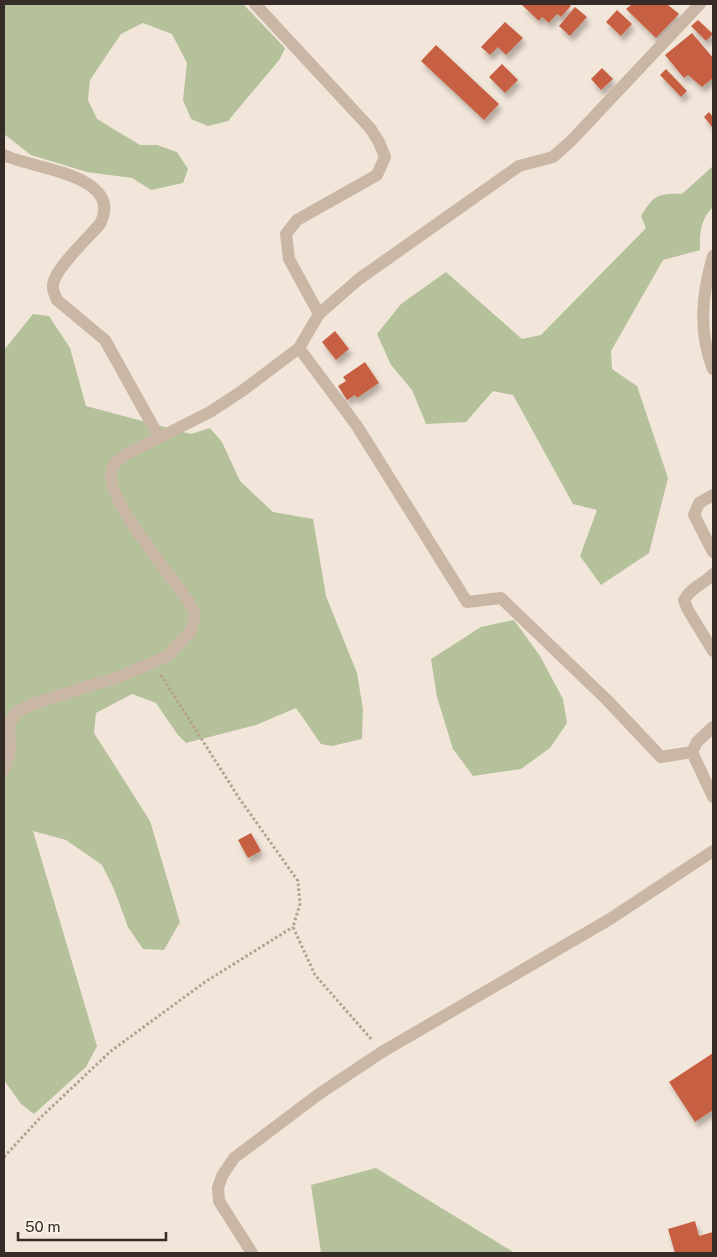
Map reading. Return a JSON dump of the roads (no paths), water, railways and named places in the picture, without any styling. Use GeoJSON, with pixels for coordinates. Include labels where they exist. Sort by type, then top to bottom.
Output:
{"type":"FeatureCollection","features":[{"type":"Feature","properties":{"kind":"street"},"geometry":{"type":"LineString","coordinates":[[255,4],[370,128],[385,156],[377,175],[297,220],[286,234],[289,259],[319,314]]}},
{"type":"Feature","properties":{"kind":"street"},"geometry":{"type":"LineString","coordinates":[[4,770],[10,750],[9,725],[16,712],[33,704],[124,675],[167,656],[191,631],[195,615],[190,602],[134,526],[117,499],[111,484],[110,473],[113,464],[125,455],[210,412],[299,348],[319,314],[359,279],[519,166],[552,158],[571,142],[700,4]]}},
{"type":"Feature","properties":{"kind":"street"},"geometry":{"type":"LineString","coordinates":[[4,155],[14,160],[63,172],[96,190],[105,202],[106,210],[100,224],[57,273],[53,286],[54,292],[57,300],[106,340],[160,437]]}},
{"type":"Feature","properties":{"kind":"street"},"geometry":{"type":"LineString","coordinates":[[713,256],[705,284],[702,312],[707,352],[713,369]]}},
{"type":"Feature","properties":{"kind":"street"},"geometry":{"type":"LineString","coordinates":[[299,348],[357,426],[467,602],[502,598],[607,700],[661,757],[692,752]]}},
{"type":"Feature","properties":{"kind":"street"},"geometry":{"type":"LineString","coordinates":[[713,496],[699,503],[694,515],[713,552]]}},
{"type":"Feature","properties":{"kind":"street"},"geometry":{"type":"LineString","coordinates":[[713,574],[708,580],[688,592],[684,600],[713,651]]}},
{"type":"Feature","properties":{"kind":"street"},"geometry":{"type":"LineString","coordinates":[[692,752],[697,742],[713,727]]}},
{"type":"Feature","properties":{"kind":"street"},"geometry":{"type":"LineString","coordinates":[[692,752],[713,797]]}},
{"type":"Feature","properties":{"kind":"street"},"geometry":{"type":"LineString","coordinates":[[252,1253],[219,1201],[218,1188],[222,1176],[234,1158],[319,1094],[382,1052],[610,920],[713,851]]}}]}
